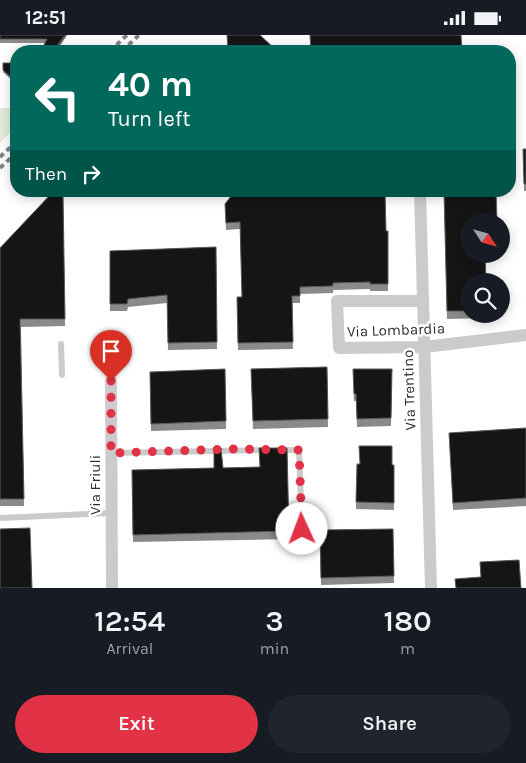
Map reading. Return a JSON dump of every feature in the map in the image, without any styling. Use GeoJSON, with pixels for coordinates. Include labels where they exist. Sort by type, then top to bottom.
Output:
{"type":"FeatureCollection","features":[{"type":"Feature","properties":{"kind":"street","name":"Via Trentino"},"geometry":{"type":"LineString","coordinates":[[420,197],[431,588]]}},
{"type":"Feature","properties":{"kind":"street","name":"Via Lombardia"},"geometry":{"type":"LineString","coordinates":[[422,301],[337,301],[338,348],[424,347],[526,335]]}},
{"type":"Feature","properties":{"kind":"street","name":"Via Friuli"},"geometry":{"type":"LineString","coordinates":[[111,381],[112,588]]}},
{"type":"Feature","properties":{"kind":"lane"},"geometry":{"type":"LineString","coordinates":[[61,344],[62,375]]}},
{"type":"Feature","properties":{"kind":"lane"},"geometry":{"type":"LineString","coordinates":[[111,453],[231,449],[299,450],[302,529]]}},
{"type":"Feature","properties":{"kind":"lane"},"geometry":{"type":"LineString","coordinates":[[0,518],[111,513]]}},
{"type":"Feature","properties":{"kind":"green space"},"geometry":{"type":"Polygon","coordinates":[[[0,108],[10,108],[10,133],[0,143],[0,108]]]}},
{"type":"Feature","properties":{"kind":"building"},"geometry":{"type":"Polygon","coordinates":[[[0,35],[65,35],[58,45],[44,45],[47,39],[0,39],[0,35]]]}},
{"type":"Feature","properties":{"kind":"building"},"geometry":{"type":"Polygon","coordinates":[[[227,35],[260,35],[271,45],[228,45],[227,35]]]}},
{"type":"Feature","properties":{"kind":"building"},"geometry":{"type":"Polygon","coordinates":[[[310,35],[461,35],[462,45],[311,45],[310,35]]]}},
{"type":"Feature","properties":{"kind":"building"},"geometry":{"type":"Polygon","coordinates":[[[3,63],[10,63],[10,76],[3,70],[3,63]]]}},
{"type":"Feature","properties":{"kind":"building"},"geometry":{"type":"Polygon","coordinates":[[[523,149],[526,149],[526,184],[524,184],[523,149]]]}},
{"type":"Feature","properties":{"kind":"building"},"geometry":{"type":"Polygon","coordinates":[[[48,197],[63,197],[65,319],[20,319],[24,499],[0,499],[0,248],[48,197]]]}},
{"type":"Feature","properties":{"kind":"building"},"geometry":{"type":"Polygon","coordinates":[[[230,197],[385,197],[386,231],[388,231],[388,284],[370,284],[370,282],[333,283],[333,286],[300,287],[300,296],[292,296],[293,342],[238,343],[237,297],[242,297],[240,222],[226,223],[225,204],[230,197]]]}},
{"type":"Feature","properties":{"kind":"building"},"geometry":{"type":"Polygon","coordinates":[[[444,197],[496,197],[497,213],[460,213],[460,263],[485,263],[486,273],[460,273],[460,311],[447,311],[444,197]]]}},
{"type":"Feature","properties":{"kind":"building"},"geometry":{"type":"Polygon","coordinates":[[[216,247],[217,342],[168,343],[167,295],[128,299],[127,304],[110,304],[110,251],[216,247]]]}},
{"type":"Feature","properties":{"kind":"building"},"geometry":{"type":"Polygon","coordinates":[[[327,367],[328,419],[253,421],[251,369],[327,367]]]}},
{"type":"Feature","properties":{"kind":"building"},"geometry":{"type":"Polygon","coordinates":[[[225,369],[226,421],[151,424],[150,372],[225,369]]]}},
{"type":"Feature","properties":{"kind":"building"},"geometry":{"type":"Polygon","coordinates":[[[353,369],[392,369],[391,418],[357,419],[353,369]]]}},
{"type":"Feature","properties":{"kind":"building"},"geometry":{"type":"Polygon","coordinates":[[[526,428],[526,498],[453,503],[449,433],[526,428]]]}},
{"type":"Feature","properties":{"kind":"building"},"geometry":{"type":"Polygon","coordinates":[[[359,446],[392,446],[394,503],[356,502],[357,464],[360,464],[359,446]]]}},
{"type":"Feature","properties":{"kind":"building"},"geometry":{"type":"Polygon","coordinates":[[[221,448],[223,468],[260,467],[259,448],[287,448],[289,531],[133,535],[132,470],[214,468],[214,449],[221,448]]]}},
{"type":"Feature","properties":{"kind":"building"},"geometry":{"type":"Polygon","coordinates":[[[30,528],[32,588],[0,588],[0,529],[30,528]]]}},
{"type":"Feature","properties":{"kind":"building"},"geometry":{"type":"Polygon","coordinates":[[[393,529],[394,576],[321,578],[320,530],[393,529]]]}},
{"type":"Feature","properties":{"kind":"building"},"geometry":{"type":"Polygon","coordinates":[[[519,560],[521,588],[456,588],[455,579],[481,577],[480,562],[519,560]]]}},
{"type":"Feature","properties":{"kind":"railway"},"geometry":{"type":"LineString","coordinates":[[116,45],[127,35]]}},
{"type":"Feature","properties":{"kind":"railway"},"geometry":{"type":"LineString","coordinates":[[128,45],[139,35]]}},
{"type":"Feature","properties":{"kind":"railway"},"geometry":{"type":"LineString","coordinates":[[0,157],[10,148]]}},
{"type":"Feature","properties":{"kind":"railway"},"geometry":{"type":"LineString","coordinates":[[0,168],[10,159]]}},
{"type":"Feature","properties":{"kind":"route"},"geometry":{"type":"LineString","coordinates":[[111,381],[111,453],[231,449],[299,450],[302,529]]}}]}
